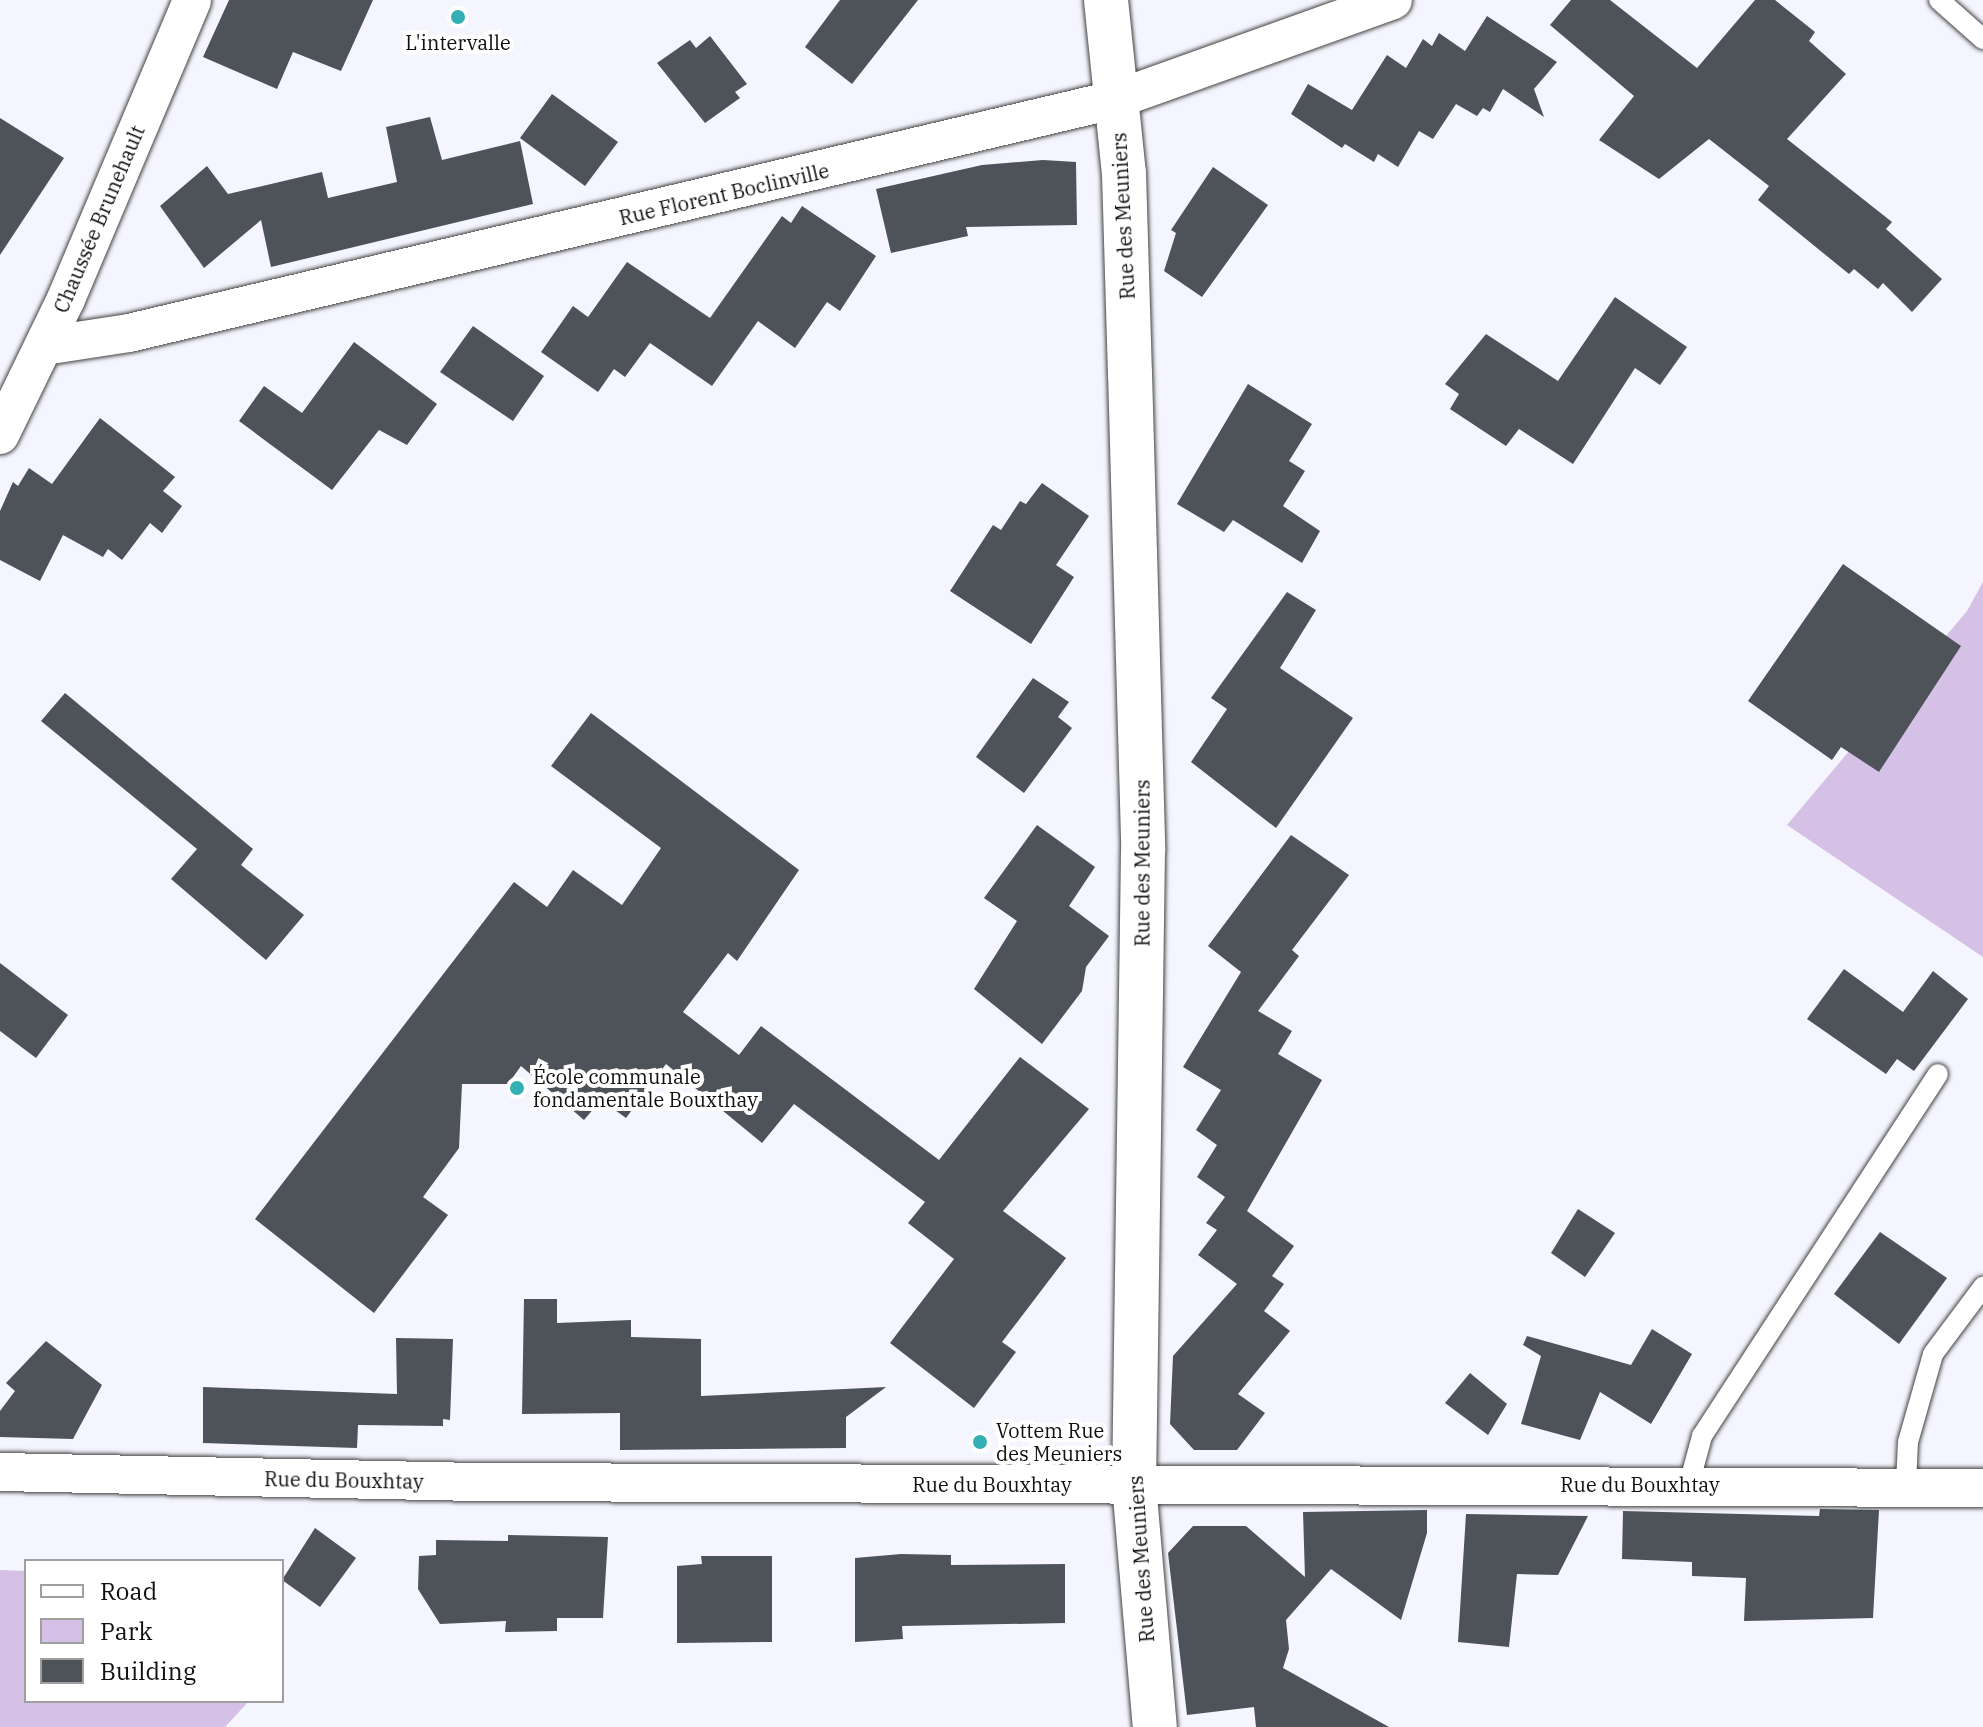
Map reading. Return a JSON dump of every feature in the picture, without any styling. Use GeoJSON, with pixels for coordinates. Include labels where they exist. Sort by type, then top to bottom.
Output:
{"type":"FeatureCollection","features":[{"type":"Feature","properties":{"kind":"street","name":"Chaussée Brunehault"},"geometry":{"type":"LineString","coordinates":[[0,435],[44,346],[192,0]]}},
{"type":"Feature","properties":{"kind":"street","name":"Rue des Meuniers"},"geometry":{"type":"LineString","coordinates":[[1106,0],[1124,173],[1143,851],[1134,1484],[1155,1727]]}},
{"type":"Feature","properties":{"kind":"street","name":"Rue Florent Boclinville"},"geometry":{"type":"LineString","coordinates":[[44,346],[129,333],[1117,99],[1393,0]]}},
{"type":"Feature","properties":{"kind":"street","name":"Rue du Bouxhtay"},"geometry":{"type":"LineString","coordinates":[[0,1472],[502,1482],[1906,1484],[1983,1488]]}},
{"type":"Feature","properties":{"kind":"lane"},"geometry":{"type":"LineString","coordinates":[[1939,0],[1983,39]]}},
{"type":"Feature","properties":{"kind":"lane"},"geometry":{"type":"LineString","coordinates":[[1689,1484],[1702,1436],[1938,1074]]}},
{"type":"Feature","properties":{"kind":"lane"},"geometry":{"type":"LineString","coordinates":[[1906,1484],[1908,1442],[1933,1354],[1983,1287]]}},
{"type":"Feature","properties":{"kind":"green space"},"geometry":{"type":"Polygon","coordinates":[[[1983,582],[1983,957],[1787,825],[1967,611],[1983,582]]]}},
{"type":"Feature","properties":{"kind":"green space"},"geometry":{"type":"Polygon","coordinates":[[[0,1570],[24,1571],[24,1703],[247,1703],[225,1727],[0,1727],[0,1570]]]}},
{"type":"Feature","properties":{"kind":"building"},"geometry":{"type":"Polygon","coordinates":[[[229,0],[373,0],[341,71],[293,52],[277,89],[203,57],[229,0]]]}},
{"type":"Feature","properties":{"kind":"building"},"geometry":{"type":"Polygon","coordinates":[[[840,0],[918,0],[852,84],[805,47],[840,0]]]}},
{"type":"Feature","properties":{"kind":"building"},"geometry":{"type":"Polygon","coordinates":[[[1571,0],[1610,0],[1697,68],[1755,0],[1775,0],[1815,32],[1809,41],[1846,74],[1787,139],[1892,222],[1886,229],[1942,279],[1912,312],[1883,283],[1878,289],[1854,269],[1849,274],[1758,200],[1769,186],[1709,139],[1659,179],[1599,140],[1634,96],[1550,25],[1571,0]]]}},
{"type":"Feature","properties":{"kind":"building"},"geometry":{"type":"Polygon","coordinates":[[[1487,16],[1557,62],[1534,89],[1544,117],[1503,89],[1490,112],[1483,108],[1477,116],[1456,104],[1433,139],[1419,131],[1398,167],[1378,154],[1374,162],[1345,144],[1342,148],[1291,114],[1308,84],[1352,110],[1387,55],[1406,68],[1423,39],[1432,46],[1439,33],[1465,51],[1487,16]]]}},
{"type":"Feature","properties":{"kind":"building"},"geometry":{"type":"Polygon","coordinates":[[[710,36],[747,84],[735,92],[740,98],[705,123],[657,63],[690,40],[696,48],[710,36]]]}},
{"type":"Feature","properties":{"kind":"building"},"geometry":{"type":"Polygon","coordinates":[[[552,94],[618,142],[585,186],[520,138],[552,94]]]}},
{"type":"Feature","properties":{"kind":"building"},"geometry":{"type":"Polygon","coordinates":[[[430,117],[442,160],[520,141],[533,204],[271,267],[261,220],[204,268],[160,206],[207,166],[228,194],[322,172],[328,198],[397,182],[386,127],[430,117]]]}},
{"type":"Feature","properties":{"kind":"building"},"geometry":{"type":"Polygon","coordinates":[[[0,118],[64,158],[0,255],[0,118]]]}},
{"type":"Feature","properties":{"kind":"building"},"geometry":{"type":"Polygon","coordinates":[[[1043,160],[1076,162],[1077,225],[966,227],[968,236],[891,253],[876,189],[982,165],[1043,160]]]}},
{"type":"Feature","properties":{"kind":"building"},"geometry":{"type":"Polygon","coordinates":[[[1213,167],[1268,205],[1202,297],[1164,271],[1176,233],[1171,230],[1213,167]]]}},
{"type":"Feature","properties":{"kind":"building"},"geometry":{"type":"Polygon","coordinates":[[[802,206],[876,256],[840,311],[827,302],[795,348],[758,321],[712,386],[650,343],[625,377],[614,369],[598,392],[541,352],[573,306],[588,317],[627,262],[710,318],[782,216],[791,223],[802,206]]]}},
{"type":"Feature","properties":{"kind":"building"},"geometry":{"type":"Polygon","coordinates":[[[1615,297],[1687,347],[1660,385],[1635,368],[1573,464],[1519,429],[1506,446],[1450,409],[1459,394],[1445,384],[1486,334],[1558,381],[1615,297]]]}},
{"type":"Feature","properties":{"kind":"building"},"geometry":{"type":"Polygon","coordinates":[[[473,326],[544,376],[513,421],[440,372],[473,326]]]}},
{"type":"Feature","properties":{"kind":"building"},"geometry":{"type":"Polygon","coordinates":[[[354,342],[437,404],[407,445],[379,430],[332,490],[239,421],[264,386],[302,413],[354,342]]]}},
{"type":"Feature","properties":{"kind":"building"},"geometry":{"type":"Polygon","coordinates":[[[1248,384],[1312,424],[1289,461],[1305,471],[1283,506],[1320,531],[1302,563],[1233,520],[1224,532],[1177,504],[1248,384]]]}},
{"type":"Feature","properties":{"kind":"building"},"geometry":{"type":"Polygon","coordinates":[[[100,418],[175,477],[163,491],[182,506],[162,533],[150,523],[122,560],[108,549],[103,557],[63,535],[40,581],[0,560],[0,511],[13,482],[18,486],[29,468],[52,484],[100,418]]]}},
{"type":"Feature","properties":{"kind":"building"},"geometry":{"type":"Polygon","coordinates":[[[1042,483],[1089,516],[1056,565],[1074,577],[1031,644],[950,591],[993,525],[1001,530],[1020,501],[1026,504],[1042,483]]]}},
{"type":"Feature","properties":{"kind":"building"},"geometry":{"type":"Polygon","coordinates":[[[1843,564],[1961,646],[1879,772],[1841,747],[1832,760],[1748,701],[1843,564]]]}},
{"type":"Feature","properties":{"kind":"building"},"geometry":{"type":"Polygon","coordinates":[[[1287,592],[1316,610],[1280,668],[1353,718],[1276,828],[1191,762],[1227,709],[1211,698],[1287,592]]]}},
{"type":"Feature","properties":{"kind":"building"},"geometry":{"type":"Polygon","coordinates":[[[1033,678],[1069,702],[1058,717],[1072,728],[1024,793],[976,757],[1033,678]]]}},
{"type":"Feature","properties":{"kind":"building"},"geometry":{"type":"Polygon","coordinates":[[[65,693],[253,849],[241,865],[304,915],[266,960],[171,879],[197,849],[41,721],[65,693]]]}},
{"type":"Feature","properties":{"kind":"building"},"geometry":{"type":"Polygon","coordinates":[[[591,713],[799,870],[737,961],[728,953],[683,1012],[739,1055],[761,1026],[939,1160],[1020,1057],[1089,1109],[1003,1211],[1066,1258],[1002,1342],[1016,1352],[974,1408],[890,1343],[954,1259],[908,1223],[925,1202],[794,1104],[762,1143],[666,1064],[626,1118],[601,1100],[584,1120],[521,1066],[508,1084],[462,1084],[459,1148],[423,1197],[448,1215],[374,1313],[255,1219],[514,882],[547,907],[573,870],[622,905],[661,848],[551,766],[591,713]]]}},
{"type":"Feature","properties":{"kind":"building"},"geometry":{"type":"Polygon","coordinates":[[[1037,825],[1095,867],[1069,906],[1109,936],[1086,967],[1082,991],[1042,1044],[974,989],[1017,921],[984,898],[1037,825]]]}},
{"type":"Feature","properties":{"kind":"building"},"geometry":{"type":"Polygon","coordinates":[[[1291,835],[1349,875],[1292,950],[1299,956],[1258,1011],[1292,1031],[1278,1054],[1322,1080],[1247,1211],[1294,1246],[1272,1276],[1284,1284],[1264,1311],[1290,1331],[1238,1394],[1265,1413],[1237,1450],[1194,1450],[1170,1424],[1173,1356],[1237,1284],[1198,1255],[1217,1230],[1206,1223],[1225,1197],[1197,1177],[1217,1145],[1196,1130],[1221,1090],[1183,1067],[1241,972],[1208,946],[1291,835]]]}},
{"type":"Feature","properties":{"kind":"building"},"geometry":{"type":"Polygon","coordinates":[[[0,963],[68,1015],[36,1058],[0,1031],[0,963]]]}},
{"type":"Feature","properties":{"kind":"building"},"geometry":{"type":"Polygon","coordinates":[[[1844,969],[1903,1012],[1933,971],[1968,999],[1914,1071],[1897,1059],[1886,1074],[1807,1019],[1844,969]]]}},
{"type":"Feature","properties":{"kind":"building"},"geometry":{"type":"Polygon","coordinates":[[[1578,1209],[1615,1233],[1585,1277],[1551,1253],[1578,1209]]]}},
{"type":"Feature","properties":{"kind":"building"},"geometry":{"type":"Polygon","coordinates":[[[1880,1232],[1947,1278],[1899,1344],[1834,1294],[1880,1232]]]}},
{"type":"Feature","properties":{"kind":"building"},"geometry":{"type":"Polygon","coordinates":[[[524,1299],[557,1299],[557,1323],[631,1320],[631,1337],[701,1339],[701,1396],[886,1387],[846,1417],[846,1448],[620,1450],[620,1413],[522,1414],[524,1299]]]}},
{"type":"Feature","properties":{"kind":"building"},"geometry":{"type":"Polygon","coordinates":[[[1652,1329],[1692,1354],[1651,1424],[1600,1392],[1580,1440],[1521,1424],[1541,1356],[1523,1345],[1527,1336],[1631,1365],[1652,1329]]]}},
{"type":"Feature","properties":{"kind":"building"},"geometry":{"type":"Polygon","coordinates":[[[396,1338],[453,1339],[450,1420],[443,1419],[443,1426],[358,1425],[357,1448],[203,1443],[203,1387],[397,1394],[396,1338]]]}},
{"type":"Feature","properties":{"kind":"building"},"geometry":{"type":"Polygon","coordinates":[[[46,1341],[102,1385],[73,1439],[0,1437],[0,1411],[15,1391],[6,1383],[46,1341]]]}},
{"type":"Feature","properties":{"kind":"building"},"geometry":{"type":"Polygon","coordinates":[[[1470,1373],[1507,1404],[1488,1435],[1445,1403],[1470,1373]]]}},
{"type":"Feature","properties":{"kind":"building"},"geometry":{"type":"Polygon","coordinates":[[[1820,1509],[1879,1510],[1873,1618],[1744,1621],[1746,1578],[1692,1576],[1692,1562],[1622,1559],[1623,1511],[1819,1516],[1820,1509]]]}},
{"type":"Feature","properties":{"kind":"building"},"geometry":{"type":"Polygon","coordinates":[[[1427,1510],[1427,1533],[1401,1620],[1331,1569],[1286,1620],[1289,1649],[1283,1668],[1389,1727],[1256,1727],[1254,1707],[1187,1715],[1168,1553],[1193,1526],[1246,1526],[1305,1577],[1303,1512],[1427,1510]]]}},
{"type":"Feature","properties":{"kind":"building"},"geometry":{"type":"Polygon","coordinates":[[[1466,1514],[1588,1516],[1558,1575],[1517,1574],[1509,1647],[1458,1642],[1466,1514]]]}},
{"type":"Feature","properties":{"kind":"building"},"geometry":{"type":"Polygon","coordinates":[[[315,1528],[356,1558],[320,1607],[284,1581],[315,1528]]]}},
{"type":"Feature","properties":{"kind":"building"},"geometry":{"type":"Polygon","coordinates":[[[508,1535],[608,1537],[603,1618],[557,1618],[557,1631],[505,1632],[506,1621],[440,1624],[418,1589],[419,1556],[436,1555],[436,1540],[508,1541],[508,1535]]]}},
{"type":"Feature","properties":{"kind":"building"},"geometry":{"type":"Polygon","coordinates":[[[901,1554],[951,1555],[951,1565],[1065,1564],[1065,1623],[902,1626],[903,1639],[855,1642],[855,1558],[901,1554]]]}},
{"type":"Feature","properties":{"kind":"building"},"geometry":{"type":"Polygon","coordinates":[[[701,1556],[772,1556],[772,1642],[677,1643],[677,1566],[702,1564],[701,1556]]]}},
{"type":"Feature","properties":{"kind":"place","name":"L'intervalle"},"geometry":{"type":"Point","coordinates":[458,17]}},
{"type":"Feature","properties":{"kind":"place","name":"École communale fondamentale Bouxthay"},"geometry":{"type":"Point","coordinates":[517,1088]}},
{"type":"Feature","properties":{"kind":"place","name":"Vottem Rue des Meuniers"},"geometry":{"type":"Point","coordinates":[980,1442]}}]}
